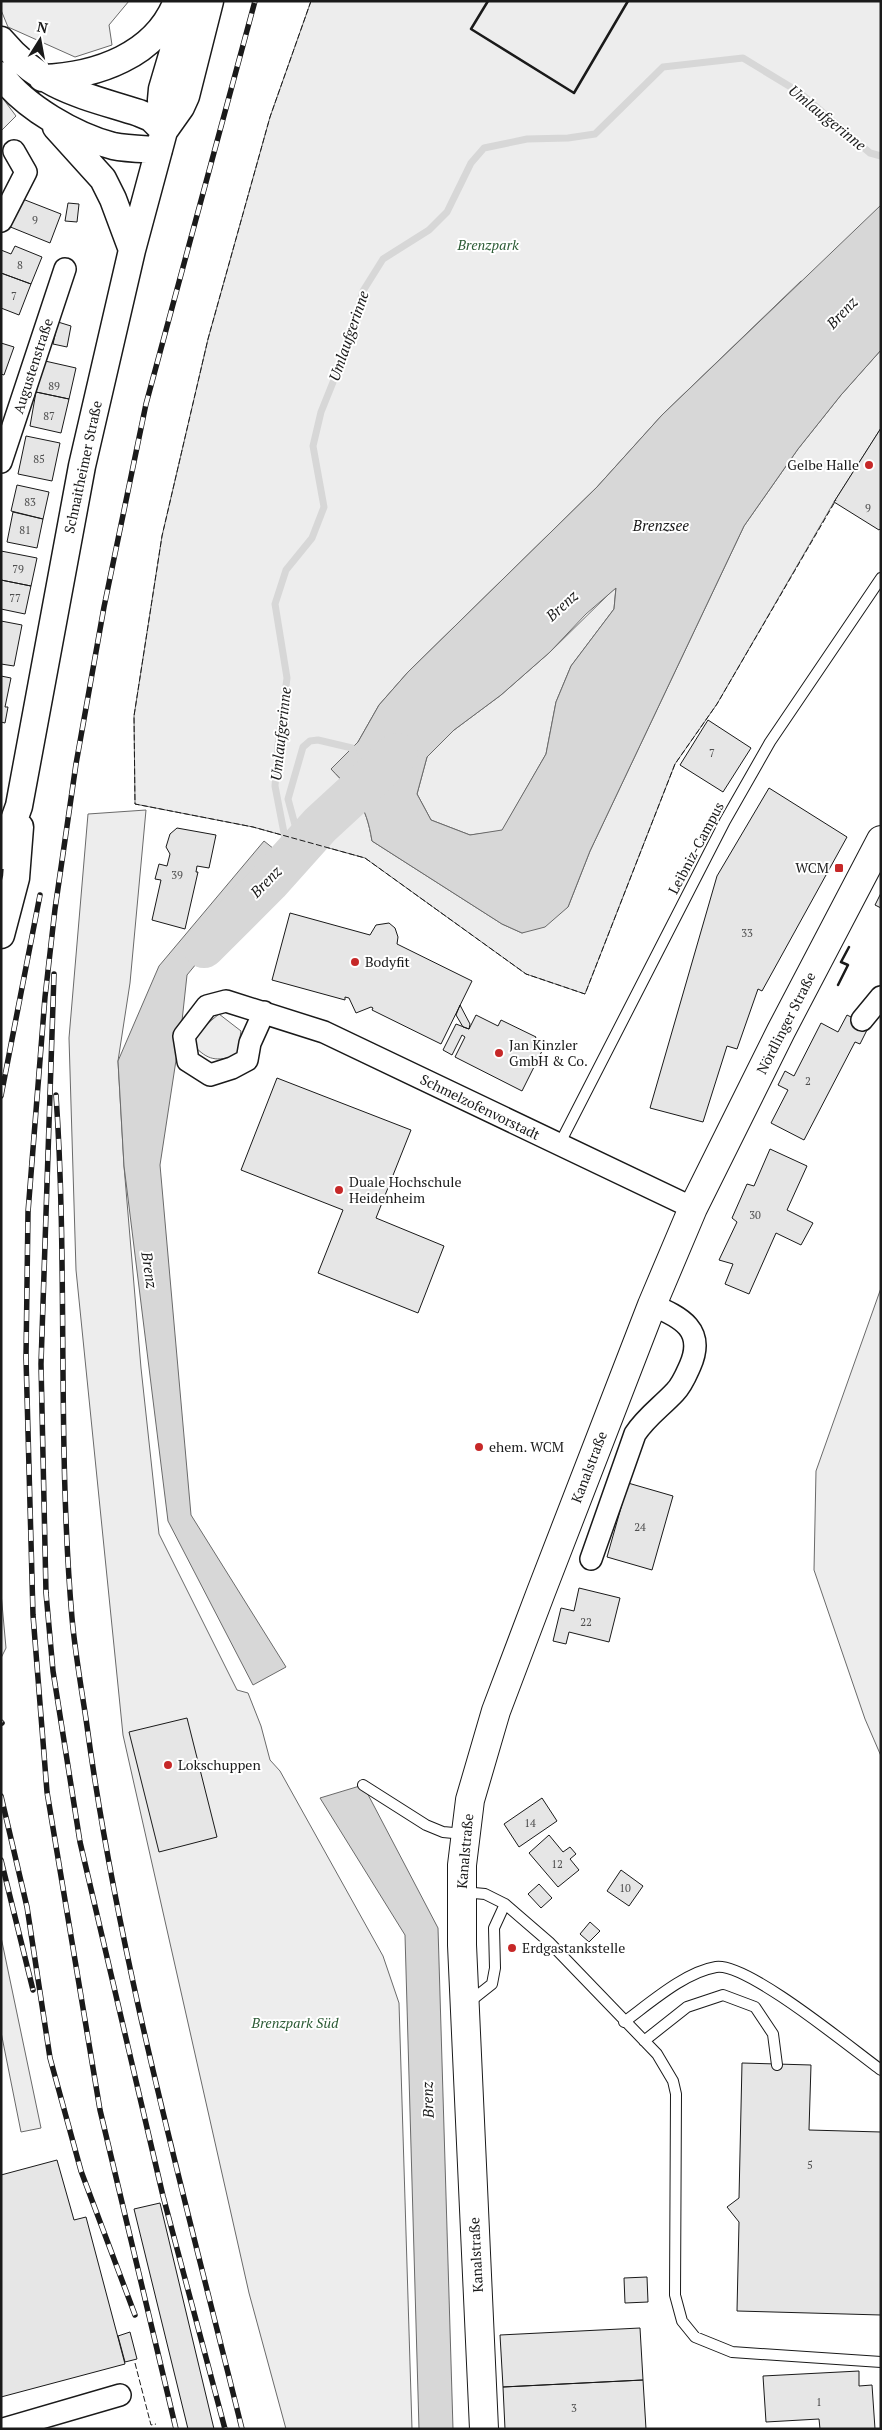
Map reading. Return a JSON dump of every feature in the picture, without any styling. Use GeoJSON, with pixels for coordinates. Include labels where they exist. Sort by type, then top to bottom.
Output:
{"type":"FeatureCollection","features":[{"type":"Feature","properties":{"kind":"main road","name":"Nördlinger Straße"},"geometry":{"type":"LineString","coordinates":[[693,1208],[777,1039],[881,840]]}},
{"type":"Feature","properties":{"kind":"main road","name":"Kanalstraße"},"geometry":{"type":"LineString","coordinates":[[484,2429],[464,2007],[462,1892],[464,1834],[470,1800],[496,1711],[652,1305],[693,1208]]}},
{"type":"Feature","properties":{"kind":"street"},"geometry":{"type":"LineString","coordinates":[[42,78],[64,77],[92,72],[133,54],[161,27],[177,1]]}},
{"type":"Feature","properties":{"kind":"street","name":"Schnaitheimer Straße"},"geometry":{"type":"LineString","coordinates":[[162,140],[162,90],[188,1]]}},
{"type":"Feature","properties":{"kind":"street","name":"Schnaitheimer Straße"},"geometry":{"type":"LineString","coordinates":[[1,856],[19,806],[82,466],[132,250],[162,140],[186,96],[210,1]]}},
{"type":"Feature","properties":{"kind":"street"},"geometry":{"type":"LineString","coordinates":[[1,40],[24,64],[42,78],[66,91],[151,118],[162,140],[115,146],[88,136],[46,116]]}},
{"type":"Feature","properties":{"kind":"street"},"geometry":{"type":"LineString","coordinates":[[1,75],[25,100],[46,116],[103,179],[113,198],[132,250]]}},
{"type":"Feature","properties":{"kind":"street"},"geometry":{"type":"LineString","coordinates":[[1,221],[26,172],[14,151]]}},
{"type":"Feature","properties":{"kind":"street","name":"Augustenstraße"},"geometry":{"type":"LineString","coordinates":[[1,462],[65,269]]}},
{"type":"Feature","properties":{"kind":"street","name":"Schnaitheimer Straße"},"geometry":{"type":"LineString","coordinates":[[1,935],[9,876],[20,842],[19,806]]}},
{"type":"Feature","properties":{"kind":"street","name":"Schmelzofenvorstadt"},"geometry":{"type":"LineString","coordinates":[[200,992],[324,1032],[559,1146],[693,1208]]}},
{"type":"Feature","properties":{"kind":"street"},"geometry":{"type":"LineString","coordinates":[[862,1020],[881,997]]}},
{"type":"Feature","properties":{"kind":"street"},"geometry":{"type":"LineString","coordinates":[[226,1001],[207,1006],[184,1036],[188,1060],[210,1075],[232,1068],[247,1060],[250,1043],[264,1012]]}},
{"type":"Feature","properties":{"kind":"street"},"geometry":{"type":"LineString","coordinates":[[591,1559],[635,1434],[644,1420],[675,1392],[684,1380],[696,1347],[694,1334],[685,1322],[673,1314],[652,1305]]}},
{"type":"Feature","properties":{"kind":"street"},"geometry":{"type":"LineString","coordinates":[[3,2429],[120,2395]]}},
{"type":"Feature","properties":{"kind":"lane","name":"Leibniz-Campus"},"geometry":{"type":"LineString","coordinates":[[559,1146],[725,821],[770,742],[881,578]]}},
{"type":"Feature","properties":{"kind":"lane"},"geometry":{"type":"LineString","coordinates":[[363,1785],[426,1825],[443,1832],[464,1834]]}},
{"type":"Feature","properties":{"kind":"lane"},"geometry":{"type":"LineString","coordinates":[[462,1892],[485,1894],[505,1904],[549,1942],[624,2022],[657,2054],[672,2081],[676,2094],[675,2295],[682,2321],[695,2337],[732,2352],[881,2362]]}},
{"type":"Feature","properties":{"kind":"lane"},"geometry":{"type":"LineString","coordinates":[[464,2007],[492,1984],[495,1968],[494,1928],[505,1904]]}},
{"type":"Feature","properties":{"kind":"lane"},"geometry":{"type":"LineString","coordinates":[[624,2022],[694,1975],[718,1966],[746,1974],[781,1996],[881,2070]]}},
{"type":"Feature","properties":{"kind":"lane"},"geometry":{"type":"LineString","coordinates":[[644,2041],[687,2007],[723,1995],[738,1999],[755,2007],[773,2034],[777,2064]]}},
{"type":"Feature","properties":{"kind":"green space"},"geometry":{"type":"Polygon","coordinates":[[[1,1],[129,1],[109,25],[112,45],[75,57],[8,27],[1,10],[1,1]]]}},
{"type":"Feature","properties":{"kind":"green space","name":"Brenzpark"},"geometry":{"type":"Polygon","coordinates":[[[311,1],[881,1],[881,316],[801,281],[662,415],[597,487],[408,672],[379,705],[358,742],[331,769],[359,801],[367,818],[372,841],[502,924],[522,933],[568,907],[590,851],[744,526],[798,449],[841,395],[881,350],[881,428],[834,502],[717,704],[675,764],[585,994],[526,974],[365,858],[253,827],[135,804],[134,716],[162,536],[208,339],[270,117],[311,1]]]}},
{"type":"Feature","properties":{"kind":"green space"},"geometry":{"type":"Polygon","coordinates":[[[1,96],[16,116],[1,131],[1,96]]]}},
{"type":"Feature","properties":{"kind":"green space"},"geometry":{"type":"Polygon","coordinates":[[[616,587],[614,609],[571,666],[556,702],[546,754],[502,831],[470,835],[431,820],[417,794],[427,757],[454,730],[501,695],[550,652],[616,587]]]}},
{"type":"Feature","properties":{"kind":"green space","name":"Brenzpark Süd"},"geometry":{"type":"Polygon","coordinates":[[[146,810],[130,983],[118,1061],[124,1166],[141,1368],[159,1534],[237,1690],[248,1693],[261,1726],[270,1760],[280,1771],[383,1956],[399,2003],[412,2429],[286,2429],[249,2293],[123,1735],[76,1270],[69,1038],[88,814],[146,810]]]}},
{"type":"Feature","properties":{"kind":"green space"},"geometry":{"type":"Polygon","coordinates":[[[219,1014],[241,1031],[237,1056],[223,1059],[208,1057],[193,1045],[201,1029],[219,1014]]]}},
{"type":"Feature","properties":{"kind":"green space"},"geometry":{"type":"Polygon","coordinates":[[[881,1288],[881,1756],[865,1719],[814,1570],[816,1471],[881,1288]]]}},
{"type":"Feature","properties":{"kind":"green space"},"geometry":{"type":"Polygon","coordinates":[[[1,1593],[6,1648],[1,1658],[1,1593]]]}},
{"type":"Feature","properties":{"kind":"green space"},"geometry":{"type":"Polygon","coordinates":[[[1,1937],[41,2128],[21,2132],[1,2032],[1,1937]]]}},
{"type":"Feature","properties":{"kind":"water","name":"Brenzsee"},"geometry":{"type":"Polygon","coordinates":[[[881,205],[881,350],[841,395],[798,449],[744,526],[590,851],[568,907],[545,927],[522,933],[502,924],[372,841],[367,818],[359,801],[331,769],[358,742],[379,705],[408,672],[597,487],[662,415],[881,205]],[[616,588],[586,614],[550,652],[501,695],[454,730],[427,757],[417,794],[431,820],[470,835],[502,830],[546,754],[556,702],[571,666],[614,609],[616,588]]]}},
{"type":"Feature","properties":{"kind":"water"},"geometry":{"type":"Polygon","coordinates":[[[264,841],[284,857],[187,975],[182,1021],[160,1165],[191,1515],[286,1667],[253,1685],[168,1521],[124,1166],[118,1061],[159,966],[264,841]]]}},
{"type":"Feature","properties":{"kind":"water"},"geometry":{"type":"Polygon","coordinates":[[[363,1785],[438,1928],[453,2429],[419,2429],[405,1935],[320,1798],[363,1785]]]}},
{"type":"Feature","properties":{"kind":"building"},"geometry":{"type":"Polygon","coordinates":[[[20,198],[61,214],[50,243],[8,226],[20,198]]]}},
{"type":"Feature","properties":{"kind":"building"},"geometry":{"type":"Polygon","coordinates":[[[68,203],[79,204],[77,222],[65,221],[68,203]]]}},
{"type":"Feature","properties":{"kind":"building"},"geometry":{"type":"Polygon","coordinates":[[[15,246],[42,257],[31,284],[1,273],[1,250],[11,254],[15,246]]]}},
{"type":"Feature","properties":{"kind":"building"},"geometry":{"type":"Polygon","coordinates":[[[1,273],[31,284],[19,315],[1,308],[1,273]]]}},
{"type":"Feature","properties":{"kind":"building"},"geometry":{"type":"Polygon","coordinates":[[[58,322],[71,326],[67,347],[53,344],[58,322]]]}},
{"type":"Feature","properties":{"kind":"building"},"geometry":{"type":"Polygon","coordinates":[[[1,343],[14,347],[4,375],[1,374],[1,343]]]}},
{"type":"Feature","properties":{"kind":"building"},"geometry":{"type":"Polygon","coordinates":[[[45,361],[76,368],[69,399],[36,392],[45,361]]]}},
{"type":"Feature","properties":{"kind":"building"},"geometry":{"type":"Polygon","coordinates":[[[36,392],[69,399],[61,433],[30,426],[36,392]]]}},
{"type":"Feature","properties":{"kind":"building","name":"Gelbe Halle"},"geometry":{"type":"Polygon","coordinates":[[[881,428],[881,528],[879,530],[834,502],[881,428]]]}},
{"type":"Feature","properties":{"kind":"building"},"geometry":{"type":"Polygon","coordinates":[[[26,436],[60,443],[52,481],[18,474],[26,436]]]}},
{"type":"Feature","properties":{"kind":"building"},"geometry":{"type":"Polygon","coordinates":[[[17,485],[49,492],[43,519],[11,511],[17,485]]]}},
{"type":"Feature","properties":{"kind":"building"},"geometry":{"type":"Polygon","coordinates":[[[13,512],[43,519],[37,548],[7,542],[13,512]]]}},
{"type":"Feature","properties":{"kind":"building"},"geometry":{"type":"Polygon","coordinates":[[[1,551],[37,558],[31,586],[1,580],[1,551]]]}},
{"type":"Feature","properties":{"kind":"building"},"geometry":{"type":"Polygon","coordinates":[[[1,580],[31,586],[25,614],[1,609],[1,580]]]}},
{"type":"Feature","properties":{"kind":"building"},"geometry":{"type":"Polygon","coordinates":[[[1,621],[22,625],[14,666],[1,664],[1,621]]]}},
{"type":"Feature","properties":{"kind":"building"},"geometry":{"type":"Polygon","coordinates":[[[1,676],[11,678],[5,707],[8,707],[5,723],[1,722],[1,676]]]}},
{"type":"Feature","properties":{"kind":"building"},"geometry":{"type":"Polygon","coordinates":[[[708,720],[751,748],[723,792],[680,765],[708,720]]]}},
{"type":"Feature","properties":{"kind":"building"},"geometry":{"type":"Polygon","coordinates":[[[769,788],[847,837],[762,991],[758,989],[737,1049],[727,1046],[703,1122],[650,1108],[717,876],[769,788]]]}},
{"type":"Feature","properties":{"kind":"building"},"geometry":{"type":"Polygon","coordinates":[[[177,828],[216,835],[209,868],[197,866],[196,872],[198,872],[185,929],[152,920],[161,880],[155,879],[159,864],[167,866],[170,854],[166,847],[170,834],[177,828]]]}},
{"type":"Feature","properties":{"kind":"building"},"geometry":{"type":"Polygon","coordinates":[[[881,893],[881,908],[875,905],[881,893]]]}},
{"type":"Feature","properties":{"kind":"building","name":"Bodyfit"},"geometry":{"type":"Polygon","coordinates":[[[290,913],[370,935],[376,925],[389,923],[395,928],[398,937],[397,944],[472,981],[441,1044],[372,1010],[373,1008],[371,1007],[356,1013],[349,998],[345,997],[345,1000],[272,980],[290,913]]]}},
{"type":"Feature","properties":{"kind":"building"},"geometry":{"type":"Polygon","coordinates":[[[460,1005],[470,1024],[469,1029],[463,1027],[456,1015],[460,1005]]]}},
{"type":"Feature","properties":{"kind":"building","name":"Jan Kinzler GmbH & Co."},"geometry":{"type":"Polygon","coordinates":[[[476,1015],[498,1026],[501,1020],[536,1037],[533,1043],[543,1049],[522,1091],[455,1057],[465,1037],[462,1035],[452,1055],[443,1050],[456,1024],[469,1029],[476,1015]]]}},
{"type":"Feature","properties":{"kind":"building"},"geometry":{"type":"Polygon","coordinates":[[[847,1015],[869,1026],[860,1044],[855,1042],[804,1140],[771,1123],[788,1090],[778,1085],[785,1071],[794,1076],[821,1023],[838,1032],[847,1015]]]}},
{"type":"Feature","properties":{"kind":"building","name":"Duale Hochschule Heidenheim"},"geometry":{"type":"Polygon","coordinates":[[[277,1078],[411,1130],[376,1218],[444,1246],[418,1313],[318,1273],[343,1210],[241,1170],[277,1078]]]}},
{"type":"Feature","properties":{"kind":"building"},"geometry":{"type":"Polygon","coordinates":[[[770,1149],[807,1166],[787,1210],[813,1223],[801,1245],[776,1233],[749,1294],[725,1284],[733,1264],[719,1260],[737,1222],[732,1218],[747,1184],[754,1186],[770,1149]]]}},
{"type":"Feature","properties":{"kind":"building"},"geometry":{"type":"Polygon","coordinates":[[[628,1483],[673,1496],[652,1570],[607,1557],[628,1483]]]}},
{"type":"Feature","properties":{"kind":"building"},"geometry":{"type":"Polygon","coordinates":[[[579,1588],[620,1598],[609,1642],[569,1632],[566,1644],[553,1641],[561,1608],[574,1611],[579,1588]]]}},
{"type":"Feature","properties":{"kind":"building","name":"Lokschuppen"},"geometry":{"type":"Polygon","coordinates":[[[187,1718],[217,1837],[159,1852],[129,1732],[187,1718]]]}},
{"type":"Feature","properties":{"kind":"building"},"geometry":{"type":"Polygon","coordinates":[[[542,1798],[557,1821],[519,1847],[504,1824],[542,1798]]]}},
{"type":"Feature","properties":{"kind":"building"},"geometry":{"type":"Polygon","coordinates":[[[549,1835],[563,1852],[570,1847],[576,1854],[570,1859],[579,1870],[558,1887],[529,1853],[549,1835]]]}},
{"type":"Feature","properties":{"kind":"building"},"geometry":{"type":"Polygon","coordinates":[[[621,1870],[643,1886],[629,1906],[607,1891],[621,1870]]]}},
{"type":"Feature","properties":{"kind":"building"},"geometry":{"type":"Polygon","coordinates":[[[539,1884],[552,1898],[541,1908],[528,1894],[539,1884]]]}},
{"type":"Feature","properties":{"kind":"building"},"geometry":{"type":"Polygon","coordinates":[[[590,1922],[600,1931],[589,1942],[580,1934],[590,1922]]]}},
{"type":"Feature","properties":{"kind":"building"},"geometry":{"type":"Polygon","coordinates":[[[742,2063],[811,2065],[809,2130],[881,2132],[881,2315],[737,2311],[739,2222],[727,2207],[739,2198],[742,2063]]]}},
{"type":"Feature","properties":{"kind":"building"},"geometry":{"type":"Polygon","coordinates":[[[57,2160],[74,2220],[86,2217],[125,2364],[1,2397],[1,2175],[57,2160]]]}},
{"type":"Feature","properties":{"kind":"building"},"geometry":{"type":"Polygon","coordinates":[[[160,2203],[214,2429],[188,2429],[134,2209],[160,2203]]]}},
{"type":"Feature","properties":{"kind":"building"},"geometry":{"type":"Polygon","coordinates":[[[647,2277],[648,2302],[625,2303],[624,2278],[647,2277]]]}},
{"type":"Feature","properties":{"kind":"building"},"geometry":{"type":"Polygon","coordinates":[[[640,2328],[643,2380],[503,2387],[500,2335],[640,2328]]]}},
{"type":"Feature","properties":{"kind":"building"},"geometry":{"type":"Polygon","coordinates":[[[130,2332],[137,2359],[125,2362],[118,2336],[130,2332]]]}},
{"type":"Feature","properties":{"kind":"building"},"geometry":{"type":"Polygon","coordinates":[[[859,2371],[859,2386],[872,2385],[875,2429],[820,2429],[819,2419],[766,2422],[763,2376],[859,2371]]]}},
{"type":"Feature","properties":{"kind":"building"},"geometry":{"type":"Polygon","coordinates":[[[643,2380],[646,2429],[505,2429],[503,2387],[643,2380]]]}},
{"type":"Feature","properties":{"kind":"waterway","name":"Umlaufgerinne"},"geometry":{"type":"LineString","coordinates":[[289,859],[275,786],[278,745],[287,678],[275,604],[286,570],[312,538],[324,507],[313,446],[321,412],[346,350],[363,291],[383,259],[429,230],[447,212],[471,163],[484,148],[527,139],[568,138],[595,134],[663,67],[743,58],[799,92],[870,153],[881,156]]}},
{"type":"Feature","properties":{"kind":"waterway"},"geometry":{"type":"LineString","coordinates":[[301,847],[288,799],[303,747],[310,741],[318,740],[352,748],[355,756]]}},
{"type":"Feature","properties":{"kind":"waterway","name":"Brenz"},"geometry":{"type":"LineString","coordinates":[[204,947],[269,882],[320,825],[397,754]]}},
{"type":"Feature","properties":{"kind":"railway"},"geometry":{"type":"LineString","coordinates":[[176,2429],[100,2110],[47,1792],[33,1615],[26,1358],[28,1212],[45,997],[55,909],[76,764],[104,607],[146,404],[255,1]]}},
{"type":"Feature","properties":{"kind":"railway"},"geometry":{"type":"LineString","coordinates":[[1,1096],[40,895]]}},
{"type":"Feature","properties":{"kind":"railway"},"geometry":{"type":"LineString","coordinates":[[54,974],[41,1364],[46,1593],[53,1671],[80,1842],[163,2196],[225,2429]]}},
{"type":"Feature","properties":{"kind":"railway"},"geometry":{"type":"LineString","coordinates":[[56,1095],[60,1160],[67,1553],[76,1656],[100,1809],[134,1987],[154,2076],[242,2429]]}},
{"type":"Feature","properties":{"kind":"railway"},"geometry":{"type":"LineString","coordinates":[[1,1796],[27,1907],[50,2058],[81,2171],[135,2315]]}},
{"type":"Feature","properties":{"kind":"railway"},"geometry":{"type":"LineString","coordinates":[[1,1860],[33,1990]]}},
{"type":"Feature","properties":{"kind":"fence"},"geometry":{"type":"LineString","coordinates":[[311,1],[270,117],[208,339],[162,536],[134,716],[135,804],[253,827],[365,858],[526,974],[585,994],[675,764],[717,704],[836,500]]}},
{"type":"Feature","properties":{"kind":"fence"},"geometry":{"type":"LineString","coordinates":[[135,2363],[151,2425],[156,2424]]}},
{"type":"Feature","properties":{"kind":"wall"},"geometry":{"type":"LineString","coordinates":[[488,1],[471,29],[574,93],[628,1]]}},
{"type":"Feature","properties":{"kind":"wall"},"geometry":{"type":"LineString","coordinates":[[838,985],[848,965],[841,962],[849,947]]}},
{"type":"Feature","properties":{"kind":"place","name":"Gelbe Halle"},"geometry":{"type":"Point","coordinates":[869,465]}},
{"type":"Feature","properties":{"kind":"place","name":"WCM"},"geometry":{"type":"Point","coordinates":[839,868]}},
{"type":"Feature","properties":{"kind":"place","name":"Bodyfit"},"geometry":{"type":"Point","coordinates":[355,962]}},
{"type":"Feature","properties":{"kind":"place","name":"Jan Kinzler GmbH & Co."},"geometry":{"type":"Point","coordinates":[499,1053]}},
{"type":"Feature","properties":{"kind":"place","name":"Duale Hochschule Heidenheim"},"geometry":{"type":"Point","coordinates":[339,1190]}},
{"type":"Feature","properties":{"kind":"place","name":"ehem. WCM"},"geometry":{"type":"Point","coordinates":[479,1447]}},
{"type":"Feature","properties":{"kind":"place","name":"Lokschuppen"},"geometry":{"type":"Point","coordinates":[168,1765]}},
{"type":"Feature","properties":{"kind":"place","name":"Erdgastankstelle"},"geometry":{"type":"Point","coordinates":[512,1948]}}]}
